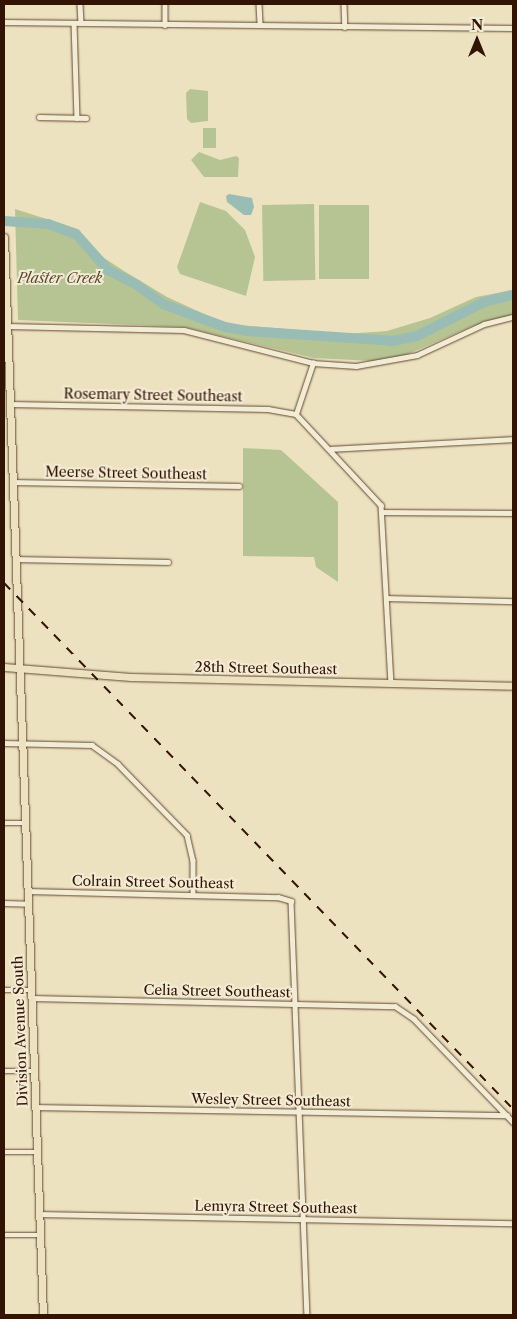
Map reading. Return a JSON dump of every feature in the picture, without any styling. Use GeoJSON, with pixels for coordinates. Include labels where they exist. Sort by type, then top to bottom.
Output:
{"type":"FeatureCollection","features":[{"type":"Feature","properties":{"kind":"main road","name":"Division Avenue South"},"geometry":{"type":"LineString","coordinates":[[4,237],[6,338],[16,559],[21,743],[43,1315]]}},
{"type":"Feature","properties":{"kind":"main road","name":"28th Street Southeast"},"geometry":{"type":"LineString","coordinates":[[4,666],[131,677],[513,686]]}},
{"type":"Feature","properties":{"kind":"street"},"geometry":{"type":"LineString","coordinates":[[80,4],[81,23]]}},
{"type":"Feature","properties":{"kind":"street"},"geometry":{"type":"LineString","coordinates":[[165,4],[166,24]]}},
{"type":"Feature","properties":{"kind":"street"},"geometry":{"type":"LineString","coordinates":[[259,4],[260,26]]}},
{"type":"Feature","properties":{"kind":"street"},"geometry":{"type":"LineString","coordinates":[[344,4],[345,27]]}},
{"type":"Feature","properties":{"kind":"street"},"geometry":{"type":"LineString","coordinates":[[4,22],[513,28]]}},
{"type":"Feature","properties":{"kind":"street"},"geometry":{"type":"LineString","coordinates":[[74,23],[77,118]]}},
{"type":"Feature","properties":{"kind":"street"},"geometry":{"type":"LineString","coordinates":[[39,117],[86,118]]}},
{"type":"Feature","properties":{"kind":"street"},"geometry":{"type":"LineString","coordinates":[[7,326],[184,330],[313,363],[356,366],[395,361],[417,355],[484,324],[513,317]]}},
{"type":"Feature","properties":{"kind":"street"},"geometry":{"type":"LineString","coordinates":[[313,363],[296,414],[371,492],[382,512],[392,684]]}},
{"type":"Feature","properties":{"kind":"street","name":"Rosemary Street Southeast"},"geometry":{"type":"LineString","coordinates":[[10,404],[268,409],[296,414]]}},
{"type":"Feature","properties":{"kind":"street"},"geometry":{"type":"LineString","coordinates":[[330,449],[513,439]]}},
{"type":"Feature","properties":{"kind":"street","name":"Meerse Street Southeast"},"geometry":{"type":"LineString","coordinates":[[13,482],[238,486]]}},
{"type":"Feature","properties":{"kind":"street"},"geometry":{"type":"LineString","coordinates":[[382,512],[513,514]]}},
{"type":"Feature","properties":{"kind":"street"},"geometry":{"type":"LineString","coordinates":[[16,559],[168,562]]}},
{"type":"Feature","properties":{"kind":"street"},"geometry":{"type":"LineString","coordinates":[[387,598],[513,601]]}},
{"type":"Feature","properties":{"kind":"street"},"geometry":{"type":"LineString","coordinates":[[4,743],[92,745],[118,764],[187,835],[193,860],[193,894]]}},
{"type":"Feature","properties":{"kind":"street"},"geometry":{"type":"LineString","coordinates":[[4,823],[25,823]]}},
{"type":"Feature","properties":{"kind":"street","name":"Colrain Street Southeast"},"geometry":{"type":"LineString","coordinates":[[27,891],[278,897],[291,901],[293,906],[296,1004]]}},
{"type":"Feature","properties":{"kind":"street"},"geometry":{"type":"LineString","coordinates":[[4,903],[28,904]]}},
{"type":"Feature","properties":{"kind":"street"},"geometry":{"type":"LineString","coordinates":[[4,990],[31,990]]}},
{"type":"Feature","properties":{"kind":"street","name":"Celia Street Southeast"},"geometry":{"type":"LineString","coordinates":[[31,998],[402,1008],[507,1115]]}},
{"type":"Feature","properties":{"kind":"street"},"geometry":{"type":"LineString","coordinates":[[296,1004],[307,1315]]}},
{"type":"Feature","properties":{"kind":"street"},"geometry":{"type":"LineString","coordinates":[[4,1071],[34,1071]]}},
{"type":"Feature","properties":{"kind":"street","name":"Wesley Street Southeast"},"geometry":{"type":"LineString","coordinates":[[35,1106],[507,1115]]}},
{"type":"Feature","properties":{"kind":"street"},"geometry":{"type":"LineString","coordinates":[[507,1115],[513,1122]]}},
{"type":"Feature","properties":{"kind":"street"},"geometry":{"type":"LineString","coordinates":[[4,1152],[36,1152]]}},
{"type":"Feature","properties":{"kind":"street","name":"Lemyra Street Southeast"},"geometry":{"type":"LineString","coordinates":[[38,1214],[513,1223]]}},
{"type":"Feature","properties":{"kind":"street"},"geometry":{"type":"LineString","coordinates":[[4,1235],[39,1235]]}},
{"type":"Feature","properties":{"kind":"green space"},"geometry":{"type":"Polygon","coordinates":[[[190,89],[208,91],[208,121],[191,123],[187,119],[186,93],[190,89]]]}},
{"type":"Feature","properties":{"kind":"green space"},"geometry":{"type":"Polygon","coordinates":[[[203,128],[216,128],[216,148],[203,148],[203,128]]]}},
{"type":"Feature","properties":{"kind":"green space"},"geometry":{"type":"Polygon","coordinates":[[[199,152],[220,160],[236,156],[239,158],[238,177],[204,177],[191,160],[199,152]]]}},
{"type":"Feature","properties":{"kind":"green space"},"geometry":{"type":"Polygon","coordinates":[[[200,202],[226,211],[245,230],[255,257],[246,296],[180,274],[177,267],[200,202]]]}},
{"type":"Feature","properties":{"kind":"green space"},"geometry":{"type":"Polygon","coordinates":[[[314,204],[315,280],[263,281],[262,205],[314,204]]]}},
{"type":"Feature","properties":{"kind":"green space"},"geometry":{"type":"Polygon","coordinates":[[[319,205],[369,205],[369,279],[319,279],[319,205]]]}},
{"type":"Feature","properties":{"kind":"green space","name":"Plaster Creek"},"geometry":{"type":"Polygon","coordinates":[[[15,209],[78,229],[95,252],[124,271],[167,297],[226,324],[345,334],[387,331],[430,318],[476,297],[513,290],[513,315],[473,326],[401,357],[373,361],[314,358],[184,327],[18,320],[15,209]]]}},
{"type":"Feature","properties":{"kind":"green space"},"geometry":{"type":"Polygon","coordinates":[[[243,448],[281,450],[338,502],[338,582],[316,567],[314,557],[243,556],[243,448]]]}},
{"type":"Feature","properties":{"kind":"water"},"geometry":{"type":"Polygon","coordinates":[[[229,194],[252,198],[254,207],[251,215],[244,215],[227,202],[226,196],[229,194]]]}},
{"type":"Feature","properties":{"kind":"waterway","name":"Plaster Creek"},"geometry":{"type":"LineString","coordinates":[[4,221],[48,224],[76,234],[108,270],[137,285],[163,304],[225,327],[247,331],[392,341],[417,336],[484,302],[513,295]]}},
{"type":"Feature","properties":{"kind":"railway"},"geometry":{"type":"LineString","coordinates":[[4,583],[513,1109]]}}]}
